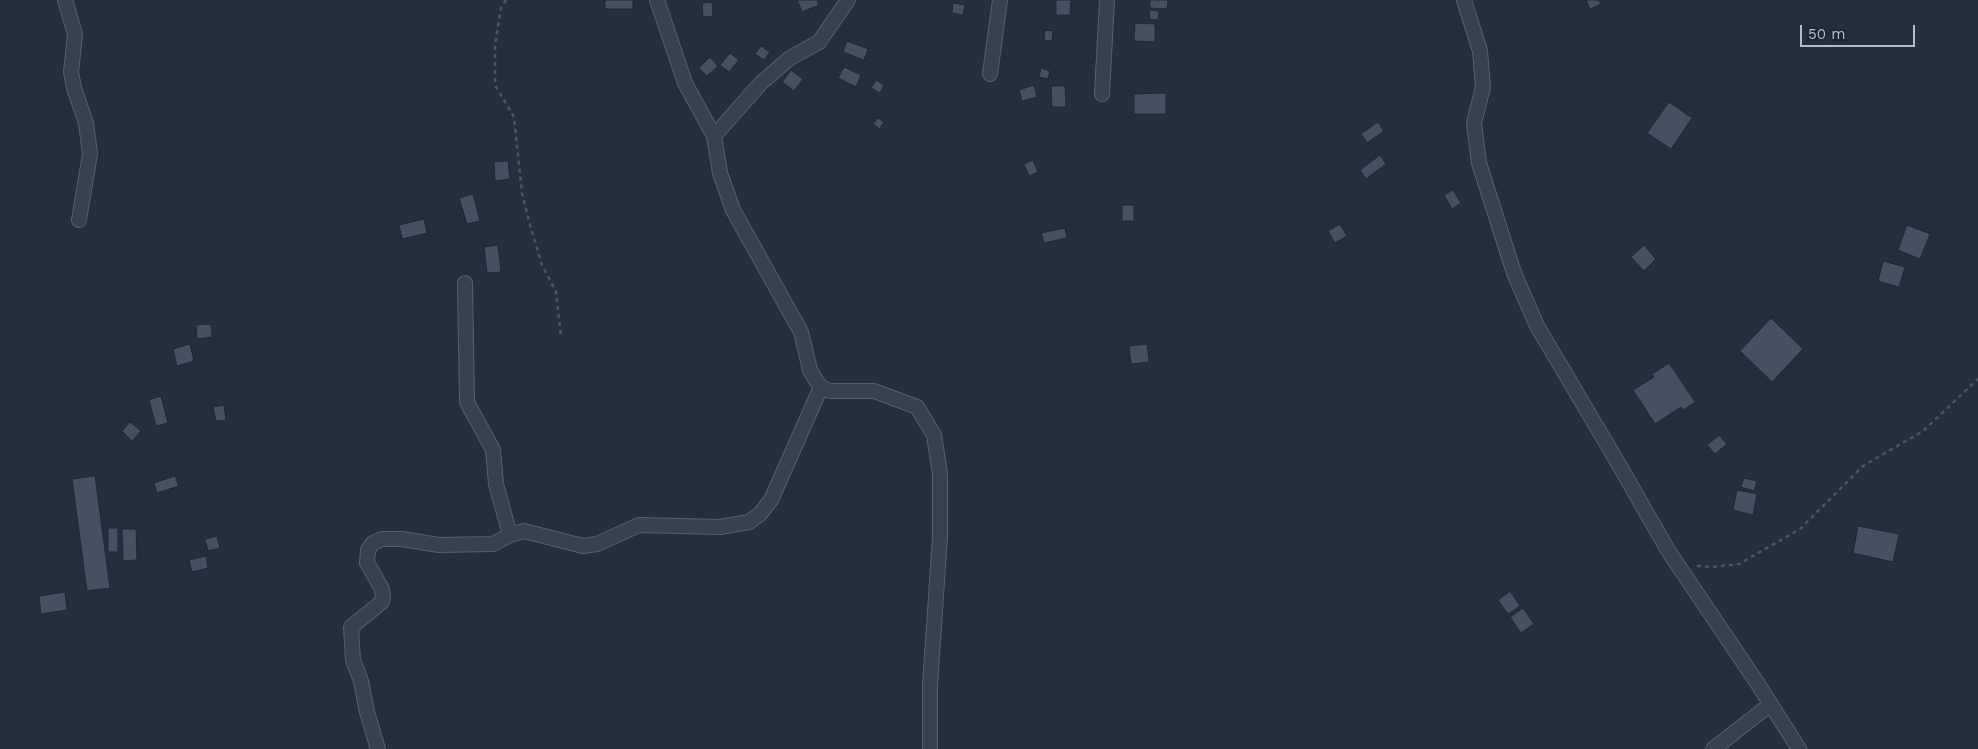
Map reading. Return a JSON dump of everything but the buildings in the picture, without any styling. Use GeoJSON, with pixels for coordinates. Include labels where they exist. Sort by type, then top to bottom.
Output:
{"type":"FeatureCollection","features":[{"type":"Feature","properties":{"kind":"street"},"geometry":{"type":"LineString","coordinates":[[65,0],[75,34],[71,72],[74,88],[86,123],[90,154],[81,198],[79,220]]}},
{"type":"Feature","properties":{"kind":"street"},"geometry":{"type":"LineString","coordinates":[[657,0],[685,83],[714,136],[720,173],[733,210],[801,332],[810,370],[821,387],[830,391],[874,391],[917,407],[934,435],[940,474],[940,537],[930,685],[930,749]]}},
{"type":"Feature","properties":{"kind":"street"},"geometry":{"type":"LineString","coordinates":[[714,136],[761,83],[790,58],[819,42],[848,0]]}},
{"type":"Feature","properties":{"kind":"street"},"geometry":{"type":"LineString","coordinates":[[990,74],[1000,0]]}},
{"type":"Feature","properties":{"kind":"street"},"geometry":{"type":"LineString","coordinates":[[1102,94],[1107,0]]}},
{"type":"Feature","properties":{"kind":"street"},"geometry":{"type":"LineString","coordinates":[[1464,0],[1480,51],[1483,87],[1474,123],[1479,164],[1514,273],[1536,326],[1669,552],[1799,749]]}},
{"type":"Feature","properties":{"kind":"street"},"geometry":{"type":"LineString","coordinates":[[465,283],[468,402],[492,450],[496,484],[510,535]]}},
{"type":"Feature","properties":{"kind":"street"},"geometry":{"type":"LineString","coordinates":[[378,749],[367,712],[361,681],[353,660],[350,627],[382,602],[382,590],[367,563],[368,550],[373,543],[382,539],[402,539],[439,545],[493,544],[510,535],[524,531],[583,546],[597,544],[638,526],[720,527],[749,522],[760,514],[771,500],[821,387]]}},
{"type":"Feature","properties":{"kind":"street"},"geometry":{"type":"LineString","coordinates":[[1713,749],[1771,704]]}},
{"type":"Feature","properties":{"kind":"path"},"geometry":{"type":"LineString","coordinates":[[506,0],[501,8],[495,45],[495,85],[514,117],[522,193],[542,265],[556,292],[561,337]]}},
{"type":"Feature","properties":{"kind":"path"},"geometry":{"type":"LineString","coordinates":[[1692,566],[1712,568],[1739,564],[1800,529],[1863,466],[1924,431],[1978,379]]}}]}
